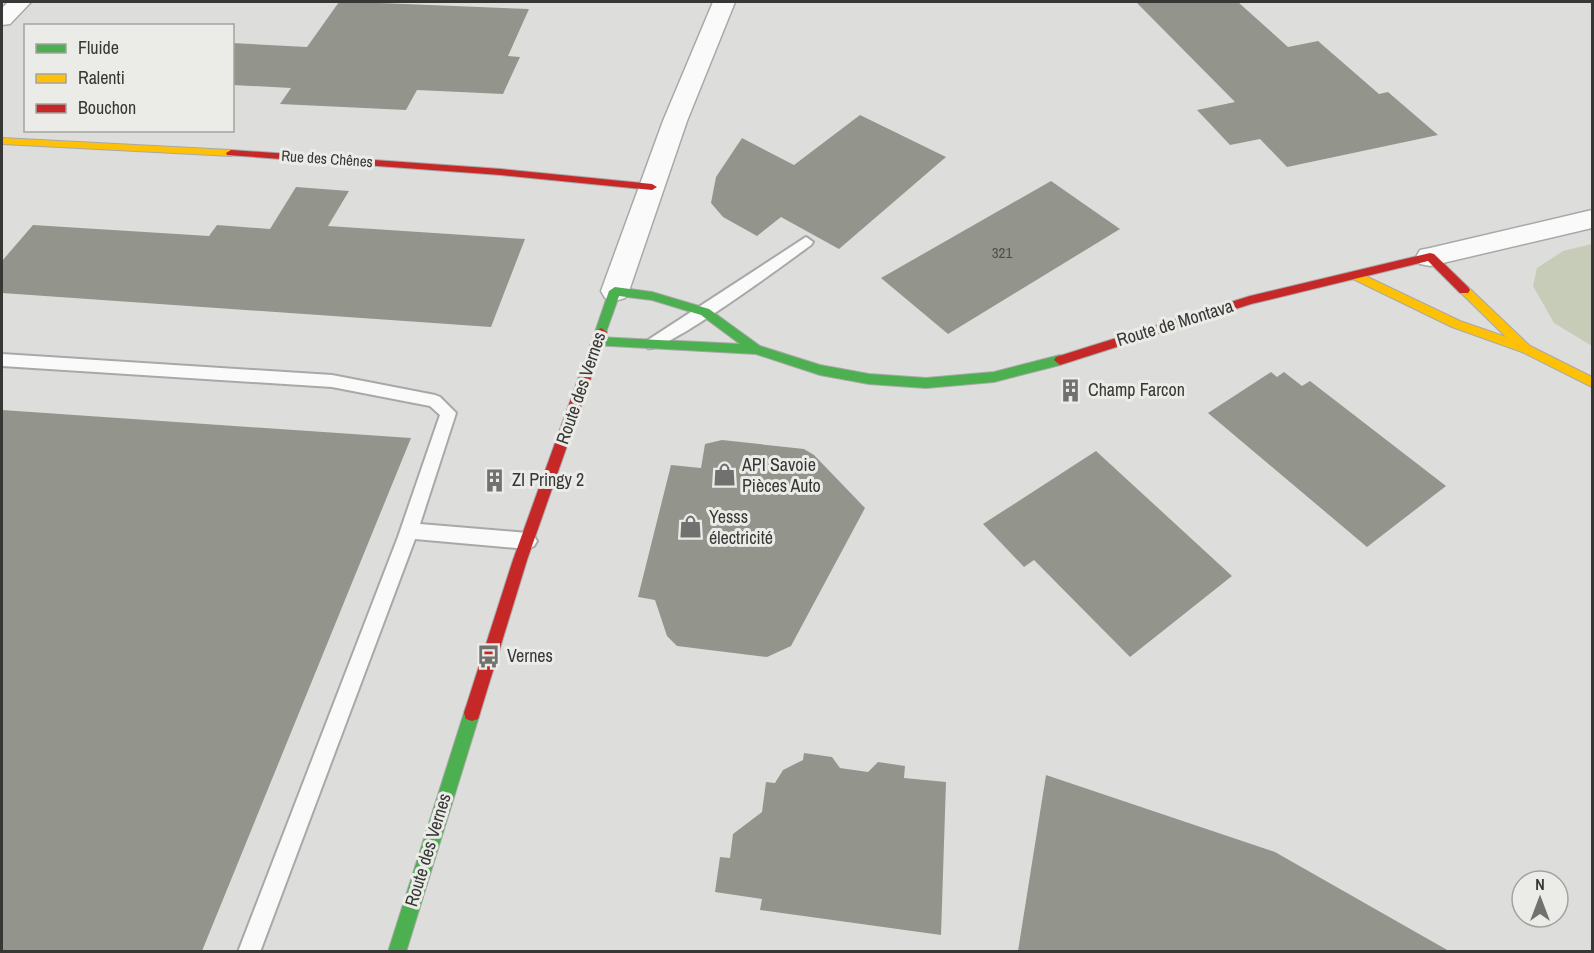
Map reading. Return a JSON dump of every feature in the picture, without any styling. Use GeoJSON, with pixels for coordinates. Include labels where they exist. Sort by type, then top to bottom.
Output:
{"type":"FeatureCollection","features":[{"type":"Feature","properties":{"kind":"street"},"geometry":{"type":"LineString","coordinates":[[2,19],[20,2]]}},
{"type":"Feature","properties":{"kind":"street","name":"Route des Vernes"},"geometry":{"type":"LineString","coordinates":[[397,951],[528,541],[675,121],[724,2]]}},
{"type":"Feature","properties":{"kind":"street","name":"Rue des Chênes"},"geometry":{"type":"LineString","coordinates":[[2,141],[289,156],[501,172],[652,187]]}},
{"type":"Feature","properties":{"kind":"street","name":"Route de Montava"},"geometry":{"type":"LineString","coordinates":[[597,342],[756,349],[820,370],[869,379],[926,383],[994,377],[1059,360],[1250,300],[1593,219]]}},
{"type":"Feature","properties":{"kind":"street"},"geometry":{"type":"LineString","coordinates":[[1430,257],[1526,349]]}},
{"type":"Feature","properties":{"kind":"street"},"geometry":{"type":"LineString","coordinates":[[1355,275],[1456,324],[1526,349],[1593,382]]}},
{"type":"Feature","properties":{"kind":"street","name":"Route de Montava"},"geometry":{"type":"LineString","coordinates":[[615,291],[652,296],[705,312],[756,349]]}},
{"type":"Feature","properties":{"kind":"lane"},"geometry":{"type":"LineString","coordinates":[[653,344],[705,312],[806,242]]}},
{"type":"Feature","properties":{"kind":"lane"},"geometry":{"type":"LineString","coordinates":[[2,360],[332,381],[435,401],[448,413],[410,531],[249,951]]}},
{"type":"Feature","properties":{"kind":"lane"},"geometry":{"type":"LineString","coordinates":[[410,531],[528,541]]}},
{"type":"Feature","properties":{"kind":"green space"},"geometry":{"type":"Polygon","coordinates":[[[1592,244],[1592,346],[1554,323],[1533,286],[1537,268],[1563,251],[1592,244]]]}},
{"type":"Feature","properties":{"kind":"building"},"geometry":{"type":"Polygon","coordinates":[[[339,2],[529,9],[508,56],[520,57],[503,94],[417,90],[406,110],[280,104],[291,88],[234,85],[234,43],[307,47],[339,2]]]}},
{"type":"Feature","properties":{"kind":"building"},"geometry":{"type":"Polygon","coordinates":[[[1136,2],[1238,2],[1288,47],[1318,41],[1379,94],[1388,92],[1438,135],[1287,167],[1260,139],[1230,145],[1197,110],[1235,102],[1136,2]]]}},
{"type":"Feature","properties":{"kind":"building"},"geometry":{"type":"Polygon","coordinates":[[[860,115],[946,157],[839,249],[781,217],[757,236],[723,217],[711,203],[716,177],[742,138],[794,165],[860,115]]]}},
{"type":"Feature","properties":{"kind":"building"},"geometry":{"type":"Polygon","coordinates":[[[1051,181],[1120,229],[948,334],[881,278],[1051,181]]]}},
{"type":"Feature","properties":{"kind":"building"},"geometry":{"type":"Polygon","coordinates":[[[296,187],[349,191],[328,226],[525,239],[491,327],[2,293],[2,261],[33,225],[209,236],[217,225],[270,229],[296,187]]]}},
{"type":"Feature","properties":{"kind":"building"},"geometry":{"type":"Polygon","coordinates":[[[1271,372],[1277,377],[1284,372],[1302,386],[1310,381],[1446,486],[1367,547],[1208,413],[1271,372]]]}},
{"type":"Feature","properties":{"kind":"building"},"geometry":{"type":"Polygon","coordinates":[[[2,410],[411,438],[202,951],[2,951],[2,410]]]}},
{"type":"Feature","properties":{"kind":"building"},"geometry":{"type":"Polygon","coordinates":[[[722,440],[804,449],[814,455],[865,508],[791,646],[767,657],[677,646],[667,636],[655,600],[638,597],[671,465],[701,468],[705,444],[722,440]]]}},
{"type":"Feature","properties":{"kind":"building"},"geometry":{"type":"Polygon","coordinates":[[[1096,451],[1232,576],[1130,657],[1034,560],[1024,567],[983,524],[1096,451]]]}},
{"type":"Feature","properties":{"kind":"building"},"geometry":{"type":"Polygon","coordinates":[[[804,753],[832,757],[840,768],[868,772],[878,762],[905,766],[904,778],[946,782],[941,935],[760,910],[762,899],[715,892],[720,857],[730,858],[733,834],[762,812],[766,782],[775,783],[783,770],[803,760],[804,753]]]}},
{"type":"Feature","properties":{"kind":"building"},"geometry":{"type":"Polygon","coordinates":[[[1046,775],[1275,852],[1449,951],[1018,951],[1046,775]]]}},
{"type":"Feature","properties":{"kind":"traffic: fast"},"geometry":{"type":"LineString","coordinates":[[601,332],[615,291],[652,296],[705,312],[756,349]]}},
{"type":"Feature","properties":{"kind":"traffic: fast"},"geometry":{"type":"LineString","coordinates":[[597,342],[756,349],[820,370],[869,379],[926,383],[994,377],[1060,360]]}},
{"type":"Feature","properties":{"kind":"traffic: fast"},"geometry":{"type":"LineString","coordinates":[[397,952],[472,713]]}},
{"type":"Feature","properties":{"kind":"traffic: slow"},"geometry":{"type":"LineString","coordinates":[[2,141],[231,153]]}},
{"type":"Feature","properties":{"kind":"traffic: slow"},"geometry":{"type":"LineString","coordinates":[[1355,275],[1456,324],[1526,349],[1592,382]]}},
{"type":"Feature","properties":{"kind":"traffic: slow"},"geometry":{"type":"LineString","coordinates":[[1464,290],[1526,349]]}},
{"type":"Feature","properties":{"kind":"traffic: jam"},"geometry":{"type":"LineString","coordinates":[[231,153],[501,172],[652,187]]}},
{"type":"Feature","properties":{"kind":"traffic: jam"},"geometry":{"type":"LineString","coordinates":[[1060,360],[1250,300],[1430,257],[1464,290]]}},
{"type":"Feature","properties":{"kind":"traffic: jam"},"geometry":{"type":"LineString","coordinates":[[472,713],[520,560],[601,332]]}},
{"type":"Feature","properties":{"kind":"place","name":"Champ Farcon"},"geometry":{"type":"Point","coordinates":[1070,390]}},
{"type":"Feature","properties":{"kind":"place","name":"API Savoie Pièces Auto"},"geometry":{"type":"Point","coordinates":[724,475]}},
{"type":"Feature","properties":{"kind":"place","name":"ZI Pringy 2"},"geometry":{"type":"Point","coordinates":[494,480]}},
{"type":"Feature","properties":{"kind":"place","name":"Yesss électricité"},"geometry":{"type":"Point","coordinates":[691,527]}},
{"type":"Feature","properties":{"kind":"place","name":"Vernes"},"geometry":{"type":"Point","coordinates":[489,656]}}]}
